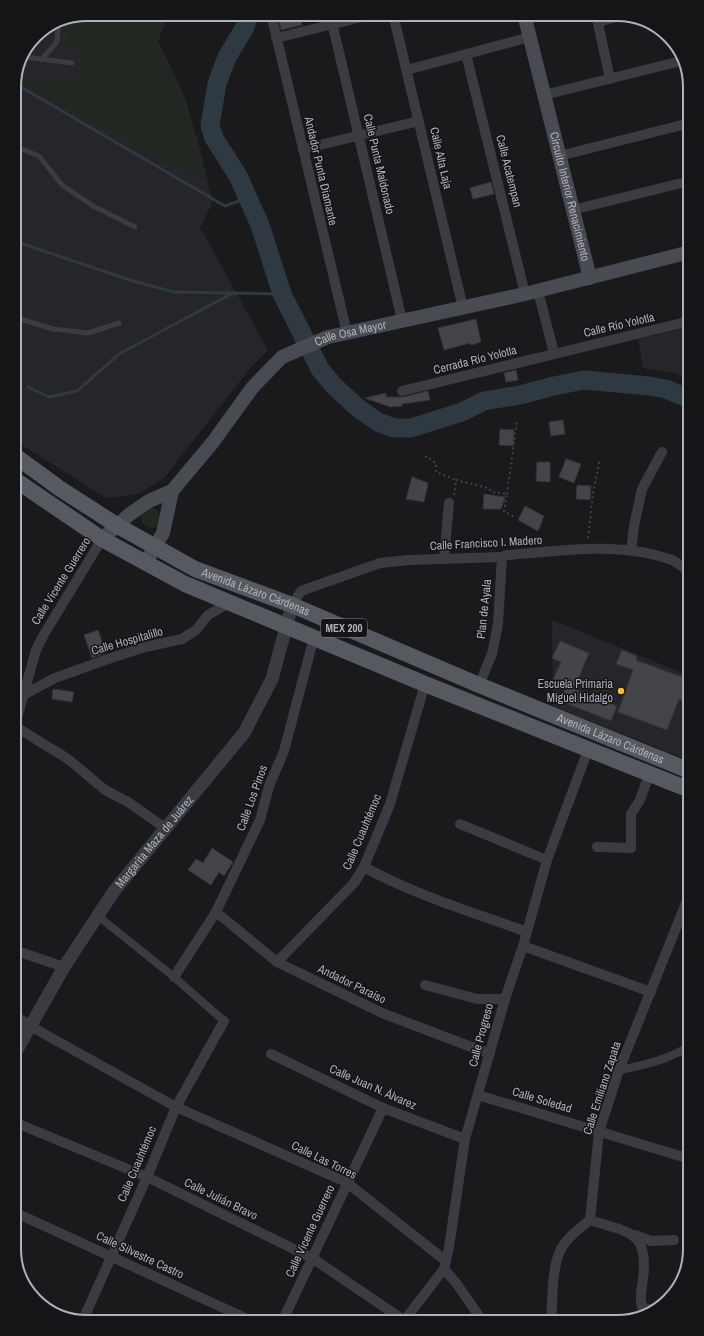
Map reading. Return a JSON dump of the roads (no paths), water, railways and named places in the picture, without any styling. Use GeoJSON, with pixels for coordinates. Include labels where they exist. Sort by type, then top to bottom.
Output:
{"type":"FeatureCollection","features":[{"type":"Feature","properties":{"kind":"main road","name":"Circuito Interior Renacimiento"},"geometry":{"type":"LineString","coordinates":[[526,21],[590,278]]}},
{"type":"Feature","properties":{"kind":"main road"},"geometry":{"type":"LineString","coordinates":[[590,278],[683,254]]}},
{"type":"Feature","properties":{"kind":"main road","name":"Calle Osa Mayor"},"geometry":{"type":"LineString","coordinates":[[146,562],[163,533],[172,491],[212,442],[252,388],[282,357],[328,337],[532,293],[590,278]]}},
{"type":"Feature","properties":{"kind":"main road","name":"Avenida Lázaro Cárdenas"},"geometry":{"type":"LineString","coordinates":[[21,460],[59,488],[118,526],[195,569],[292,605],[479,685],[683,768]]}},
{"type":"Feature","properties":{"kind":"main road","name":"Avenida Lázaro Cárdenas"},"geometry":{"type":"LineString","coordinates":[[21,484],[102,539],[185,584],[425,684],[683,787]]}},
{"type":"Feature","properties":{"kind":"main road","name":"Calle Osa Mayor"},"geometry":{"type":"LineString","coordinates":[[102,539],[149,500],[172,491]]}},
{"type":"Feature","properties":{"kind":"street","name":"Andador Punta Diamante"},"geometry":{"type":"LineString","coordinates":[[272,21],[347,333]]}},
{"type":"Feature","properties":{"kind":"street","name":"Calle Punta Maldonado"},"geometry":{"type":"LineString","coordinates":[[332,21],[402,320]]}},
{"type":"Feature","properties":{"kind":"street"},"geometry":{"type":"LineString","coordinates":[[276,38],[345,21]]}},
{"type":"Feature","properties":{"kind":"street","name":"Calle Alta Laja"},"geometry":{"type":"LineString","coordinates":[[395,21],[463,308]]}},
{"type":"Feature","properties":{"kind":"street"},"geometry":{"type":"LineString","coordinates":[[598,21],[610,79]]}},
{"type":"Feature","properties":{"kind":"street"},"geometry":{"type":"LineString","coordinates":[[407,70],[530,37]]}},
{"type":"Feature","properties":{"kind":"street","name":"Calle Acatempan"},"geometry":{"type":"LineString","coordinates":[[466,54],[532,293],[554,353]]}},
{"type":"Feature","properties":{"kind":"street"},"geometry":{"type":"LineString","coordinates":[[544,95],[678,62]]}},
{"type":"Feature","properties":{"kind":"street"},"geometry":{"type":"LineString","coordinates":[[303,149],[419,121]]}},
{"type":"Feature","properties":{"kind":"street"},"geometry":{"type":"LineString","coordinates":[[559,156],[683,125]]}},
{"type":"Feature","properties":{"kind":"street"},"geometry":{"type":"LineString","coordinates":[[572,210],[683,183]]}},
{"type":"Feature","properties":{"kind":"street","name":"Calle Río Yolotla"},"geometry":{"type":"LineString","coordinates":[[554,353],[683,323]]}},
{"type":"Feature","properties":{"kind":"street","name":"Cerrada Río Yolotla"},"geometry":{"type":"LineString","coordinates":[[402,391],[554,353]]}},
{"type":"Feature","properties":{"kind":"street"},"geometry":{"type":"LineString","coordinates":[[631,550],[634,526],[642,489],[662,452]]}},
{"type":"Feature","properties":{"kind":"street"},"geometry":{"type":"LineString","coordinates":[[444,559],[449,503]]}},
{"type":"Feature","properties":{"kind":"street","name":"Calle Vicente Guerrero"},"geometry":{"type":"LineString","coordinates":[[21,708],[36,650],[102,539]]}},
{"type":"Feature","properties":{"kind":"street","name":"Calle Francisco I. Madero"},"geometry":{"type":"LineString","coordinates":[[292,605],[301,591],[358,569],[380,563],[502,557],[507,555],[589,550],[631,550],[673,561],[683,567]]}},
{"type":"Feature","properties":{"kind":"street","name":"Plan de Ayala"},"geometry":{"type":"LineString","coordinates":[[479,685],[492,654],[498,624],[502,557]]}},
{"type":"Feature","properties":{"kind":"street","name":"Calle Hospitalillo"},"geometry":{"type":"LineString","coordinates":[[25,694],[55,678],[108,659],[145,647],[182,640],[196,630],[208,615],[229,603]]}},
{"type":"Feature","properties":{"kind":"street","name":"Margarita Maza de Juárez"},"geometry":{"type":"LineString","coordinates":[[21,1042],[64,967],[114,891],[244,733],[272,679],[292,605]]}},
{"type":"Feature","properties":{"kind":"street","name":"Calle Los Pinos"},"geometry":{"type":"LineString","coordinates":[[174,977],[216,912],[260,820],[269,786],[284,751],[314,637]]}},
{"type":"Feature","properties":{"kind":"street","name":"Calle Cuauhtémoc"},"geometry":{"type":"LineString","coordinates":[[277,962],[354,883],[364,867],[390,804],[425,684]]}},
{"type":"Feature","properties":{"kind":"street"},"geometry":{"type":"LineString","coordinates":[[21,693],[25,694]]}},
{"type":"Feature","properties":{"kind":"street"},"geometry":{"type":"LineString","coordinates":[[21,732],[68,759],[105,790],[128,802],[165,828]]}},
{"type":"Feature","properties":{"kind":"street","name":"Calle Progreso"},"geometry":{"type":"LineString","coordinates":[[408,1315],[445,1265],[465,1139],[505,999],[523,946],[547,860],[588,750]]}},
{"type":"Feature","properties":{"kind":"street"},"geometry":{"type":"LineString","coordinates":[[597,847],[632,848],[631,814],[640,800],[649,774]]}},
{"type":"Feature","properties":{"kind":"street"},"geometry":{"type":"LineString","coordinates":[[460,824],[547,860]]}},
{"type":"Feature","properties":{"kind":"street"},"geometry":{"type":"LineString","coordinates":[[364,867],[399,884],[527,932]]}},
{"type":"Feature","properties":{"kind":"street","name":"Calle Emiliano Zapata"},"geometry":{"type":"LineString","coordinates":[[590,1220],[599,1132],[619,1070],[683,910]]}},
{"type":"Feature","properties":{"kind":"street","name":"Andador Paraíso"},"geometry":{"type":"LineString","coordinates":[[216,912],[277,962],[382,1013],[490,1054]]}},
{"type":"Feature","properties":{"kind":"street"},"geometry":{"type":"LineString","coordinates":[[98,916],[174,977],[224,1020]]}},
{"type":"Feature","properties":{"kind":"street"},"geometry":{"type":"LineString","coordinates":[[523,946],[651,992]]}},
{"type":"Feature","properties":{"kind":"street"},"geometry":{"type":"LineString","coordinates":[[21,952],[64,967]]}},
{"type":"Feature","properties":{"kind":"street"},"geometry":{"type":"LineString","coordinates":[[425,985],[477,999],[505,999]]}},
{"type":"Feature","properties":{"kind":"street"},"geometry":{"type":"LineString","coordinates":[[21,1020],[176,1107]]}},
{"type":"Feature","properties":{"kind":"street","name":"Calle Cuauhtémoc"},"geometry":{"type":"LineString","coordinates":[[85,1315],[147,1177],[176,1107],[224,1020]]}},
{"type":"Feature","properties":{"kind":"street"},"geometry":{"type":"LineString","coordinates":[[619,1070],[651,1064],[674,1056],[683,1050]]}},
{"type":"Feature","properties":{"kind":"street","name":"Calle Juan N. Álvarez"},"geometry":{"type":"LineString","coordinates":[[271,1054],[383,1108],[465,1139]]}},
{"type":"Feature","properties":{"kind":"street","name":"Calle Soledad"},"geometry":{"type":"LineString","coordinates":[[478,1094],[683,1157]]}},
{"type":"Feature","properties":{"kind":"street","name":"Calle Las Torres"},"geometry":{"type":"LineString","coordinates":[[176,1107],[346,1182],[445,1265],[478,1315]]}},
{"type":"Feature","properties":{"kind":"street","name":"Calle Vicente Guerrero"},"geometry":{"type":"LineString","coordinates":[[285,1315],[346,1182],[383,1108]]}},
{"type":"Feature","properties":{"kind":"street","name":"Calle Julián Bravo"},"geometry":{"type":"LineString","coordinates":[[21,1125],[147,1177],[312,1258],[395,1315]]}},
{"type":"Feature","properties":{"kind":"street","name":"Calle Silvestre Castro"},"geometry":{"type":"LineString","coordinates":[[21,1215],[239,1315]]}},
{"type":"Feature","properties":{"kind":"street"},"geometry":{"type":"LineString","coordinates":[[552,1315],[555,1266],[560,1250],[572,1234],[590,1220],[651,1242],[674,1240]]}},
{"type":"Feature","properties":{"kind":"street"},"geometry":{"type":"LineString","coordinates":[[632,1234],[642,1246],[644,1267],[640,1301],[642,1307],[646,1308]]}},
{"type":"Feature","properties":{"kind":"lane"},"geometry":{"type":"LineString","coordinates":[[41,60],[58,42],[59,28]]}},
{"type":"Feature","properties":{"kind":"lane"},"geometry":{"type":"LineString","coordinates":[[28,57],[72,63]]}},
{"type":"Feature","properties":{"kind":"lane"},"geometry":{"type":"LineString","coordinates":[[21,149],[39,156],[62,185],[93,206],[135,227]]}},
{"type":"Feature","properties":{"kind":"lane"},"geometry":{"type":"LineString","coordinates":[[21,319],[53,329],[88,333],[119,323]]}},
{"type":"Feature","properties":{"kind":"waterway"},"geometry":{"type":"LineString","coordinates":[[247,21],[245,27],[227,57],[217,84],[210,125],[214,138],[238,176],[260,225],[282,294],[320,369],[334,386],[358,408],[378,422],[394,428],[411,428],[462,412],[484,401],[520,395],[584,380],[649,386],[666,389],[683,396]]}},
{"type":"Feature","properties":{"kind":"waterway"},"geometry":{"type":"LineString","coordinates":[[21,87],[225,206],[247,198]]}},
{"type":"Feature","properties":{"kind":"waterway"},"geometry":{"type":"LineString","coordinates":[[21,243],[133,281],[174,292],[232,293]]}},
{"type":"Feature","properties":{"kind":"waterway"},"geometry":{"type":"LineString","coordinates":[[28,387],[49,397],[77,391],[119,354],[233,293],[282,294]]}},
{"type":"Feature","properties":{"kind":"place","name":"Escuela Primaria Miguel Hidalgo"},"geometry":{"type":"Point","coordinates":[621,691]}}]}
